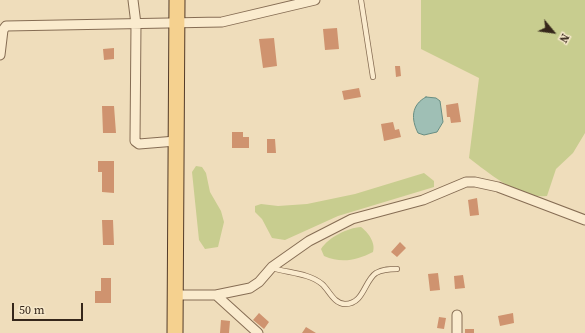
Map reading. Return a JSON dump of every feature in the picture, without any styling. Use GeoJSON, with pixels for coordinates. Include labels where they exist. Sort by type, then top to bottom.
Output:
{"type":"FeatureCollection","features":[{"type":"Feature","properties":{"kind":"main road"},"geometry":{"type":"LineString","coordinates":[[175,333],[177,0]]}},
{"type":"Feature","properties":{"kind":"street"},"geometry":{"type":"LineString","coordinates":[[133,0],[136,24],[135,141],[139,144],[176,142]]}},
{"type":"Feature","properties":{"kind":"street"},"geometry":{"type":"LineString","coordinates":[[0,55],[3,30],[6,26],[222,22],[315,0]]}},
{"type":"Feature","properties":{"kind":"street"},"geometry":{"type":"LineString","coordinates":[[176,295],[216,295],[250,288],[259,282],[272,267],[309,241],[352,219],[423,200],[466,182],[475,182],[498,187],[585,220]]}},
{"type":"Feature","properties":{"kind":"street"},"geometry":{"type":"LineString","coordinates":[[216,295],[258,333]]}},
{"type":"Feature","properties":{"kind":"street"},"geometry":{"type":"LineString","coordinates":[[457,315],[457,333]]}},
{"type":"Feature","properties":{"kind":"lane"},"geometry":{"type":"LineString","coordinates":[[361,0],[373,77]]}},
{"type":"Feature","properties":{"kind":"lane"},"geometry":{"type":"LineString","coordinates":[[272,267],[308,276],[321,283],[335,299],[342,304],[357,300],[375,274],[384,270],[397,269]]}},
{"type":"Feature","properties":{"kind":"green space"},"geometry":{"type":"Polygon","coordinates":[[[421,0],[585,0],[585,133],[573,153],[556,169],[547,196],[536,196],[516,190],[496,178],[469,158],[479,78],[421,49],[421,0]]]}},
{"type":"Feature","properties":{"kind":"green space"},"geometry":{"type":"Polygon","coordinates":[[[196,166],[202,167],[206,173],[210,192],[221,211],[224,222],[218,247],[205,249],[199,240],[192,172],[196,166]]]}},
{"type":"Feature","properties":{"kind":"green space"},"geometry":{"type":"Polygon","coordinates":[[[424,173],[434,181],[434,187],[338,216],[285,240],[272,238],[262,219],[255,212],[255,206],[261,204],[278,206],[307,204],[355,194],[424,173]]]}},
{"type":"Feature","properties":{"kind":"green space"},"geometry":{"type":"Polygon","coordinates":[[[361,227],[371,238],[374,249],[373,252],[349,260],[337,260],[324,256],[321,249],[333,237],[344,231],[361,227]]]}},
{"type":"Feature","properties":{"kind":"water"},"geometry":{"type":"Polygon","coordinates":[[[426,97],[436,98],[440,101],[443,122],[437,132],[424,135],[418,133],[414,123],[414,113],[417,104],[426,97]]]}},
{"type":"Feature","properties":{"kind":"building"},"geometry":{"type":"Polygon","coordinates":[[[337,28],[339,49],[325,50],[323,29],[337,28]]]}},
{"type":"Feature","properties":{"kind":"building"},"geometry":{"type":"Polygon","coordinates":[[[274,38],[277,66],[263,68],[259,39],[274,38]]]}},
{"type":"Feature","properties":{"kind":"building"},"geometry":{"type":"Polygon","coordinates":[[[114,48],[114,59],[104,60],[103,49],[114,48]]]}},
{"type":"Feature","properties":{"kind":"building"},"geometry":{"type":"Polygon","coordinates":[[[395,66],[400,66],[401,76],[396,77],[395,66]]]}},
{"type":"Feature","properties":{"kind":"building"},"geometry":{"type":"Polygon","coordinates":[[[359,88],[361,97],[344,100],[342,91],[359,88]]]}},
{"type":"Feature","properties":{"kind":"building"},"geometry":{"type":"Polygon","coordinates":[[[458,103],[461,122],[451,123],[450,117],[447,117],[446,105],[458,103]]]}},
{"type":"Feature","properties":{"kind":"building"},"geometry":{"type":"Polygon","coordinates":[[[102,106],[114,106],[116,133],[103,133],[102,106]]]}},
{"type":"Feature","properties":{"kind":"building"},"geometry":{"type":"Polygon","coordinates":[[[393,122],[395,130],[399,129],[401,137],[384,141],[381,124],[393,122]]]}},
{"type":"Feature","properties":{"kind":"building"},"geometry":{"type":"Polygon","coordinates":[[[232,132],[243,132],[243,137],[249,137],[249,148],[232,148],[232,132]]]}},
{"type":"Feature","properties":{"kind":"building"},"geometry":{"type":"Polygon","coordinates":[[[267,139],[275,139],[276,153],[267,153],[267,139]]]}},
{"type":"Feature","properties":{"kind":"building"},"geometry":{"type":"Polygon","coordinates":[[[98,161],[114,161],[114,193],[102,192],[102,172],[98,172],[98,161]]]}},
{"type":"Feature","properties":{"kind":"building"},"geometry":{"type":"Polygon","coordinates":[[[477,198],[479,215],[470,216],[468,200],[477,198]]]}},
{"type":"Feature","properties":{"kind":"building"},"geometry":{"type":"Polygon","coordinates":[[[102,220],[113,220],[114,245],[103,245],[102,220]]]}},
{"type":"Feature","properties":{"kind":"building"},"geometry":{"type":"Polygon","coordinates":[[[400,242],[406,248],[397,257],[391,252],[400,242]]]}},
{"type":"Feature","properties":{"kind":"building"},"geometry":{"type":"Polygon","coordinates":[[[438,273],[440,290],[430,291],[428,274],[438,273]]]}},
{"type":"Feature","properties":{"kind":"building"},"geometry":{"type":"Polygon","coordinates":[[[463,275],[465,288],[455,289],[454,276],[463,275]]]}},
{"type":"Feature","properties":{"kind":"building"},"geometry":{"type":"Polygon","coordinates":[[[101,278],[111,278],[111,303],[95,303],[95,291],[101,291],[101,278]]]}},
{"type":"Feature","properties":{"kind":"building"},"geometry":{"type":"Polygon","coordinates":[[[259,313],[269,322],[264,329],[253,320],[259,313]]]}},
{"type":"Feature","properties":{"kind":"building"},"geometry":{"type":"Polygon","coordinates":[[[513,313],[514,323],[500,326],[498,316],[513,313]]]}},
{"type":"Feature","properties":{"kind":"building"},"geometry":{"type":"Polygon","coordinates":[[[439,317],[446,318],[444,329],[437,328],[439,317]]]}},
{"type":"Feature","properties":{"kind":"building"},"geometry":{"type":"Polygon","coordinates":[[[221,320],[230,321],[229,333],[220,333],[221,320]]]}},
{"type":"Feature","properties":{"kind":"building"},"geometry":{"type":"Polygon","coordinates":[[[306,327],[316,333],[302,333],[306,327]]]}},
{"type":"Feature","properties":{"kind":"building"},"geometry":{"type":"Polygon","coordinates":[[[465,329],[474,329],[474,333],[465,333],[465,329]]]}}]}
